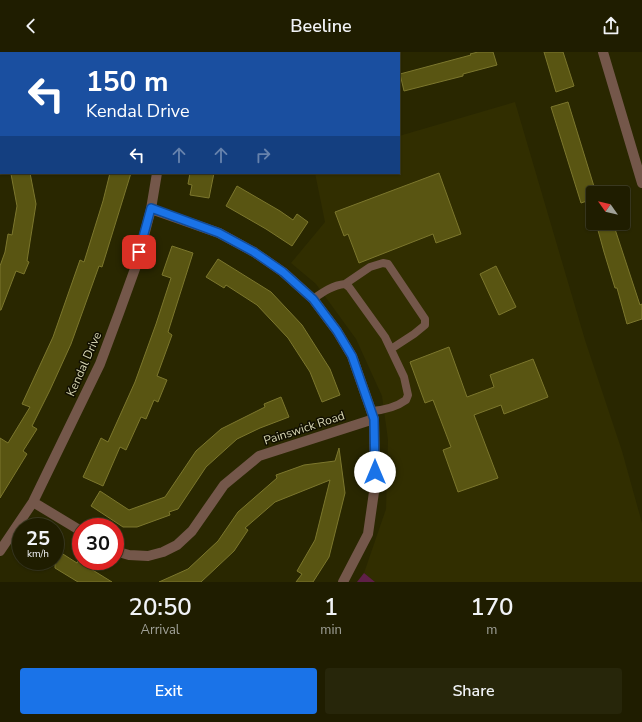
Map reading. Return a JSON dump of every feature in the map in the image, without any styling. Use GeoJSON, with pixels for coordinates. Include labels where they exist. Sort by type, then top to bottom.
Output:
{"type":"FeatureCollection","features":[{"type":"Feature","properties":{"kind":"street"},"geometry":{"type":"LineString","coordinates":[[603,52],[640,167],[642,183]]}},
{"type":"Feature","properties":{"kind":"street","name":"Kendal Drive"},"geometry":{"type":"LineString","coordinates":[[0,551],[33,502],[100,364],[136,266],[151,208],[157,174]]}},
{"type":"Feature","properties":{"kind":"street"},"geometry":{"type":"LineString","coordinates":[[151,208],[219,233],[254,252],[283,272],[313,299],[337,331],[352,356],[373,415],[375,485],[368,534],[343,582]]}},
{"type":"Feature","properties":{"kind":"street","name":"Painswick Road"},"geometry":{"type":"LineString","coordinates":[[124,554],[148,556],[163,552],[177,545],[192,531],[224,485],[260,456],[373,415]]}},
{"type":"Feature","properties":{"kind":"street"},"geometry":{"type":"LineString","coordinates":[[33,502],[72,526]]}},
{"type":"Feature","properties":{"kind":"lane"},"geometry":{"type":"LineString","coordinates":[[313,299],[332,287],[339,284],[345,284],[370,268],[382,263],[388,264],[425,319],[425,325],[420,330],[391,349]]}},
{"type":"Feature","properties":{"kind":"lane"},"geometry":{"type":"LineString","coordinates":[[345,284],[349,287],[385,338],[404,377],[408,395],[406,400],[390,409],[373,415]]}},
{"type":"Feature","properties":{"kind":"shaded area"},"geometry":{"type":"Polygon","coordinates":[[[515,102],[585,340],[622,451],[642,523],[642,582],[375,582],[364,573],[386,509],[388,440],[382,396],[356,339],[316,284],[291,263],[325,222],[315,174],[400,174],[400,136],[515,102]]]}},
{"type":"Feature","properties":{"kind":"shaded area"},"geometry":{"type":"Polygon","coordinates":[[[364,573],[375,582],[357,582],[364,573]]]}},
{"type":"Feature","properties":{"kind":"building"},"geometry":{"type":"Polygon","coordinates":[[[478,52],[493,52],[497,65],[463,74],[463,76],[404,91],[400,74],[478,52]]]}},
{"type":"Feature","properties":{"kind":"building"},"geometry":{"type":"Polygon","coordinates":[[[544,52],[563,52],[574,86],[556,92],[544,52]]]}},
{"type":"Feature","properties":{"kind":"building"},"geometry":{"type":"Polygon","coordinates":[[[568,102],[594,186],[586,186],[586,201],[581,203],[551,107],[568,102]]]}},
{"type":"Feature","properties":{"kind":"building"},"geometry":{"type":"Polygon","coordinates":[[[439,173],[461,234],[436,243],[433,234],[359,263],[348,234],[344,236],[335,212],[439,173]]]}},
{"type":"Feature","properties":{"kind":"building"},"geometry":{"type":"Polygon","coordinates":[[[11,174],[30,174],[36,204],[27,261],[29,262],[24,274],[16,271],[0,310],[0,266],[5,252],[8,234],[12,235],[17,206],[11,174]]]}},
{"type":"Feature","properties":{"kind":"building"},"geometry":{"type":"Polygon","coordinates":[[[110,174],[131,174],[102,267],[99,266],[71,344],[32,426],[37,429],[23,451],[27,454],[0,498],[0,438],[8,443],[30,407],[22,404],[53,337],[80,260],[84,262],[110,174]]]}},
{"type":"Feature","properties":{"kind":"building"},"geometry":{"type":"Polygon","coordinates":[[[190,174],[214,174],[209,198],[190,195],[192,185],[188,184],[190,174]]]}},
{"type":"Feature","properties":{"kind":"building"},"geometry":{"type":"Polygon","coordinates":[[[237,186],[293,220],[297,214],[308,222],[292,246],[226,206],[237,186]]]}},
{"type":"Feature","properties":{"kind":"building"},"geometry":{"type":"Polygon","coordinates":[[[598,230],[615,230],[640,305],[642,304],[642,319],[627,324],[617,288],[615,288],[598,230]]]}},
{"type":"Feature","properties":{"kind":"building"},"geometry":{"type":"Polygon","coordinates":[[[172,246],[193,253],[168,332],[172,335],[157,376],[167,380],[158,402],[154,400],[146,419],[141,417],[126,450],[120,447],[103,486],[83,477],[101,438],[108,442],[135,382],[171,278],[162,275],[172,246]]]}},
{"type":"Feature","properties":{"kind":"building"},"geometry":{"type":"Polygon","coordinates":[[[218,259],[271,292],[302,325],[330,369],[340,395],[322,402],[310,372],[288,338],[257,305],[226,285],[224,288],[206,277],[218,259]]]}},
{"type":"Feature","properties":{"kind":"building"},"geometry":{"type":"Polygon","coordinates":[[[496,266],[516,307],[499,315],[480,274],[496,266]]]}},
{"type":"Feature","properties":{"kind":"building"},"geometry":{"type":"Polygon","coordinates":[[[449,347],[467,397],[494,387],[490,375],[533,359],[548,397],[504,414],[501,405],[474,415],[498,478],[458,492],[443,450],[451,447],[433,400],[425,403],[410,362],[449,347]]]}},
{"type":"Feature","properties":{"kind":"building"},"geometry":{"type":"Polygon","coordinates":[[[281,397],[289,417],[237,439],[206,467],[178,509],[169,512],[170,515],[137,527],[124,527],[124,518],[109,518],[91,506],[100,491],[129,510],[165,497],[196,451],[221,429],[265,407],[264,404],[281,397]]]}},
{"type":"Feature","properties":{"kind":"building"},"geometry":{"type":"Polygon","coordinates":[[[339,448],[345,493],[329,557],[313,582],[296,582],[302,574],[297,571],[315,540],[330,480],[275,502],[245,528],[248,530],[234,551],[201,582],[159,582],[188,569],[218,541],[238,512],[277,478],[276,475],[304,465],[335,461],[339,448]]]}},
{"type":"Feature","properties":{"kind":"building"},"geometry":{"type":"Polygon","coordinates":[[[64,555],[72,560],[72,570],[93,570],[112,582],[78,582],[58,570],[64,570],[64,555]]]}},
{"type":"Feature","properties":{"kind":"route"},"geometry":{"type":"LineString","coordinates":[[139,252],[151,208],[219,233],[254,252],[283,272],[313,299],[337,331],[352,356],[374,419],[375,472]]}}]}
